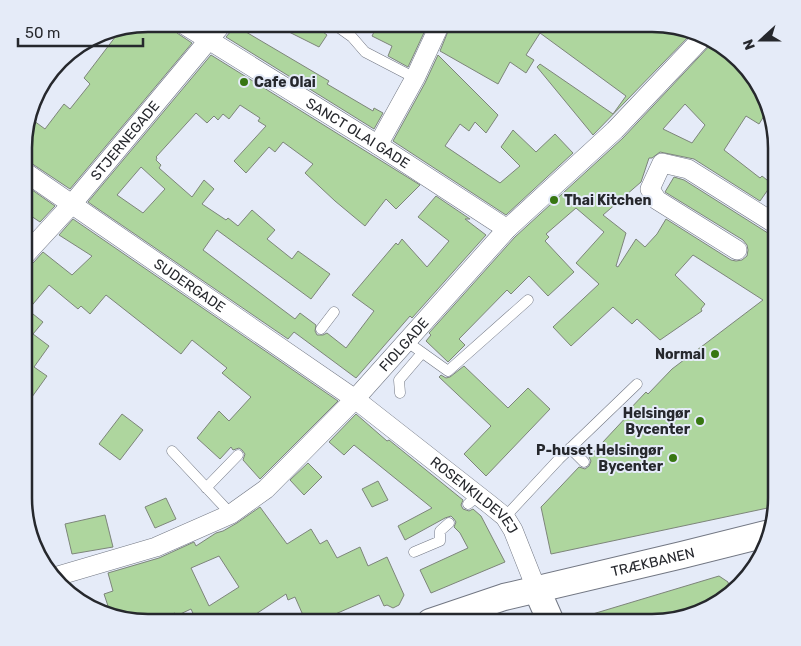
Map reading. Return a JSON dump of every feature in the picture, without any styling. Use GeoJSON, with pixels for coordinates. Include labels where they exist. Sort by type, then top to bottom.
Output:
{"type":"FeatureCollection","features":[{"type":"Feature","properties":{"kind":"main road","name":"TRÆKBANEN"},"geometry":{"type":"LineString","coordinates":[[457,614],[536,588],[682,556],[762,535]]}},
{"type":"Feature","properties":{"kind":"main road","name":"ROSENKILDEVEJ"},"geometry":{"type":"LineString","coordinates":[[536,588],[547,614]]}},
{"type":"Feature","properties":{"kind":"street","name":"SANCT OLAI GADE"},"geometry":{"type":"LineString","coordinates":[[195,32],[378,145],[507,229]]}},
{"type":"Feature","properties":{"kind":"street","name":"STJERNEGADE"},"geometry":{"type":"LineString","coordinates":[[32,245],[72,204],[215,32]]}},
{"type":"Feature","properties":{"kind":"street"},"geometry":{"type":"LineString","coordinates":[[378,145],[415,78],[436,33]]}},
{"type":"Feature","properties":{"kind":"street","name":"FIOLGADE"},"geometry":{"type":"LineString","coordinates":[[63,574],[156,547],[231,514],[266,489],[355,399],[507,229],[614,130],[698,42]]}},
{"type":"Feature","properties":{"kind":"street"},"geometry":{"type":"LineString","coordinates":[[737,250],[657,200],[650,189],[662,163],[688,169],[768,219]]}},
{"type":"Feature","properties":{"kind":"street","name":"SUDERGADE"},"geometry":{"type":"LineString","coordinates":[[32,177],[304,357],[355,399]]}},
{"type":"Feature","properties":{"kind":"street","name":"ROSENKILDEVEJ"},"geometry":{"type":"LineString","coordinates":[[355,399],[473,500],[504,517],[519,541],[536,588]]}},
{"type":"Feature","properties":{"kind":"lane"},"geometry":{"type":"LineString","coordinates":[[346,32],[365,52],[415,78]]}},
{"type":"Feature","properties":{"kind":"lane"},"geometry":{"type":"LineString","coordinates":[[406,341],[448,371],[528,300]]}},
{"type":"Feature","properties":{"kind":"lane"},"geometry":{"type":"LineString","coordinates":[[321,329],[334,312]]}},
{"type":"Feature","properties":{"kind":"lane"},"geometry":{"type":"LineString","coordinates":[[400,393],[399,380],[422,353]]}},
{"type":"Feature","properties":{"kind":"lane"},"geometry":{"type":"LineString","coordinates":[[504,517],[570,448],[637,384]]}},
{"type":"Feature","properties":{"kind":"lane"},"geometry":{"type":"LineString","coordinates":[[570,448],[584,462]]}},
{"type":"Feature","properties":{"kind":"lane"},"geometry":{"type":"LineString","coordinates":[[172,451],[231,514]]}},
{"type":"Feature","properties":{"kind":"lane"},"geometry":{"type":"LineString","coordinates":[[206,488],[238,455]]}},
{"type":"Feature","properties":{"kind":"lane"},"geometry":{"type":"LineString","coordinates":[[414,552],[440,541],[440,531],[449,523]]}},
{"type":"Feature","properties":{"kind":"building"},"geometry":{"type":"Polygon","coordinates":[[[176,32],[192,43],[70,189],[32,164],[33,134],[36,122],[45,129],[64,104],[70,109],[90,84],[84,78],[114,38],[134,33],[176,32]]]}},
{"type":"Feature","properties":{"kind":"building"},"geometry":{"type":"Polygon","coordinates":[[[230,32],[246,32],[329,81],[327,84],[373,111],[374,108],[383,113],[374,129],[226,37],[230,32]]]}},
{"type":"Feature","properties":{"kind":"building"},"geometry":{"type":"Polygon","coordinates":[[[290,32],[323,32],[327,35],[319,47],[290,32]]]}},
{"type":"Feature","properties":{"kind":"building"},"geometry":{"type":"Polygon","coordinates":[[[374,32],[424,33],[408,67],[388,56],[392,46],[372,36],[374,32]]]}},
{"type":"Feature","properties":{"kind":"building"},"geometry":{"type":"Polygon","coordinates":[[[448,33],[660,33],[687,38],[593,135],[537,67],[540,64],[613,114],[626,96],[540,33],[526,55],[534,60],[526,73],[510,62],[498,84],[440,51],[448,33]]]}},
{"type":"Feature","properties":{"kind":"building"},"geometry":{"type":"Polygon","coordinates":[[[708,47],[729,61],[740,72],[757,97],[764,116],[759,124],[746,116],[724,150],[760,178],[762,176],[768,181],[768,190],[760,201],[694,159],[660,152],[649,158],[641,182],[603,215],[626,233],[616,266],[618,267],[636,239],[645,247],[657,234],[666,219],[731,260],[742,260],[747,256],[747,245],[743,240],[665,192],[674,177],[684,180],[768,233],[768,508],[551,554],[541,507],[579,467],[585,469],[589,466],[591,461],[589,457],[630,413],[628,411],[646,392],[648,394],[672,369],[763,300],[693,255],[675,275],[705,304],[701,309],[702,311],[660,340],[637,319],[632,324],[613,307],[571,346],[553,327],[599,284],[576,263],[604,232],[576,208],[546,234],[549,237],[545,241],[574,272],[548,296],[529,276],[511,294],[507,290],[459,339],[465,345],[448,362],[426,341],[431,335],[429,333],[515,237],[623,138],[708,47]],[[685,104],[663,129],[692,143],[705,125],[685,104]]]}},
{"type":"Feature","properties":{"kind":"building"},"geometry":{"type":"Polygon","coordinates":[[[211,55],[420,185],[396,209],[386,199],[365,226],[305,173],[313,164],[283,142],[275,152],[269,147],[246,173],[234,161],[266,126],[258,121],[260,118],[240,105],[229,119],[223,114],[218,120],[214,116],[207,123],[196,113],[156,157],[156,160],[161,165],[159,168],[192,197],[204,180],[214,189],[202,204],[226,220],[228,218],[238,226],[252,210],[275,230],[267,239],[292,259],[298,251],[330,274],[311,299],[217,230],[203,250],[295,319],[300,313],[316,325],[315,331],[317,335],[327,333],[346,348],[374,311],[352,295],[396,243],[398,245],[402,239],[427,267],[449,241],[418,217],[436,196],[470,219],[465,219],[486,235],[412,318],[410,316],[356,378],[294,332],[288,339],[88,202],[211,55]],[[141,167],[117,195],[143,213],[165,189],[141,167]]]}},
{"type":"Feature","properties":{"kind":"building"},"geometry":{"type":"Polygon","coordinates":[[[438,55],[498,115],[486,133],[475,122],[469,131],[460,124],[445,146],[500,183],[520,166],[501,147],[513,130],[536,152],[555,134],[573,153],[506,215],[393,141],[438,55]]]}},
{"type":"Feature","properties":{"kind":"building"},"geometry":{"type":"Polygon","coordinates":[[[32,190],[55,206],[40,222],[32,217],[32,190]]]}},
{"type":"Feature","properties":{"kind":"building"},"geometry":{"type":"Polygon","coordinates":[[[73,219],[338,401],[260,479],[243,460],[245,454],[239,448],[233,450],[231,447],[220,459],[197,438],[219,411],[229,421],[251,397],[222,373],[227,368],[192,340],[181,354],[106,295],[90,314],[81,306],[78,309],[49,285],[32,305],[32,263],[43,252],[72,275],[92,256],[59,235],[73,219]]]}},
{"type":"Feature","properties":{"kind":"building"},"geometry":{"type":"Polygon","coordinates":[[[32,314],[43,322],[33,334],[49,346],[34,367],[47,376],[33,396],[32,314]]]}},
{"type":"Feature","properties":{"kind":"building"},"geometry":{"type":"Polygon","coordinates":[[[464,366],[508,408],[528,388],[550,409],[486,476],[464,454],[491,426],[439,377],[441,375],[446,378],[450,377],[464,366]]]}},
{"type":"Feature","properties":{"kind":"building"},"geometry":{"type":"Polygon","coordinates":[[[122,414],[143,430],[120,460],[99,444],[122,414]]]}},
{"type":"Feature","properties":{"kind":"building"},"geometry":{"type":"Polygon","coordinates":[[[356,414],[387,441],[389,440],[463,500],[461,505],[463,509],[469,511],[473,509],[481,516],[505,562],[431,593],[420,570],[468,548],[460,533],[454,527],[456,522],[451,516],[405,540],[398,526],[432,508],[354,445],[344,455],[329,442],[356,414]]]}},
{"type":"Feature","properties":{"kind":"building"},"geometry":{"type":"Polygon","coordinates":[[[308,463],[322,477],[304,495],[290,480],[308,463]]]}},
{"type":"Feature","properties":{"kind":"building"},"geometry":{"type":"Polygon","coordinates":[[[378,481],[388,500],[372,507],[362,489],[378,481]]]}},
{"type":"Feature","properties":{"kind":"building"},"geometry":{"type":"Polygon","coordinates":[[[166,498],[176,519],[155,528],[145,507],[166,498]]]}},
{"type":"Feature","properties":{"kind":"building"},"geometry":{"type":"Polygon","coordinates":[[[260,507],[287,544],[311,529],[320,544],[327,540],[337,558],[360,547],[368,566],[387,557],[404,595],[399,605],[393,608],[387,605],[384,606],[379,595],[337,613],[302,613],[295,597],[288,600],[286,594],[257,613],[193,613],[191,609],[182,613],[141,613],[108,606],[104,594],[113,591],[108,573],[159,558],[194,542],[196,546],[216,533],[223,531],[260,507]],[[219,556],[191,568],[209,606],[239,587],[219,556]]]}},
{"type":"Feature","properties":{"kind":"building"},"geometry":{"type":"Polygon","coordinates":[[[105,515],[113,547],[72,554],[65,524],[105,515]]]}},
{"type":"Feature","properties":{"kind":"building"},"geometry":{"type":"Polygon","coordinates":[[[719,576],[728,582],[729,585],[704,602],[682,610],[652,614],[593,614],[719,576]]]}},
{"type":"Feature","properties":{"kind":"place","name":"Cafe Olai"},"geometry":{"type":"Point","coordinates":[244,82]}},
{"type":"Feature","properties":{"kind":"place","name":"Thai Kitchen"},"geometry":{"type":"Point","coordinates":[554,200]}},
{"type":"Feature","properties":{"kind":"place","name":"Normal"},"geometry":{"type":"Point","coordinates":[715,354]}},
{"type":"Feature","properties":{"kind":"place","name":"Helsingør Bycenter"},"geometry":{"type":"Point","coordinates":[700,421]}},
{"type":"Feature","properties":{"kind":"place","name":"P-huset Helsingør Bycenter"},"geometry":{"type":"Point","coordinates":[673,458]}}]}
